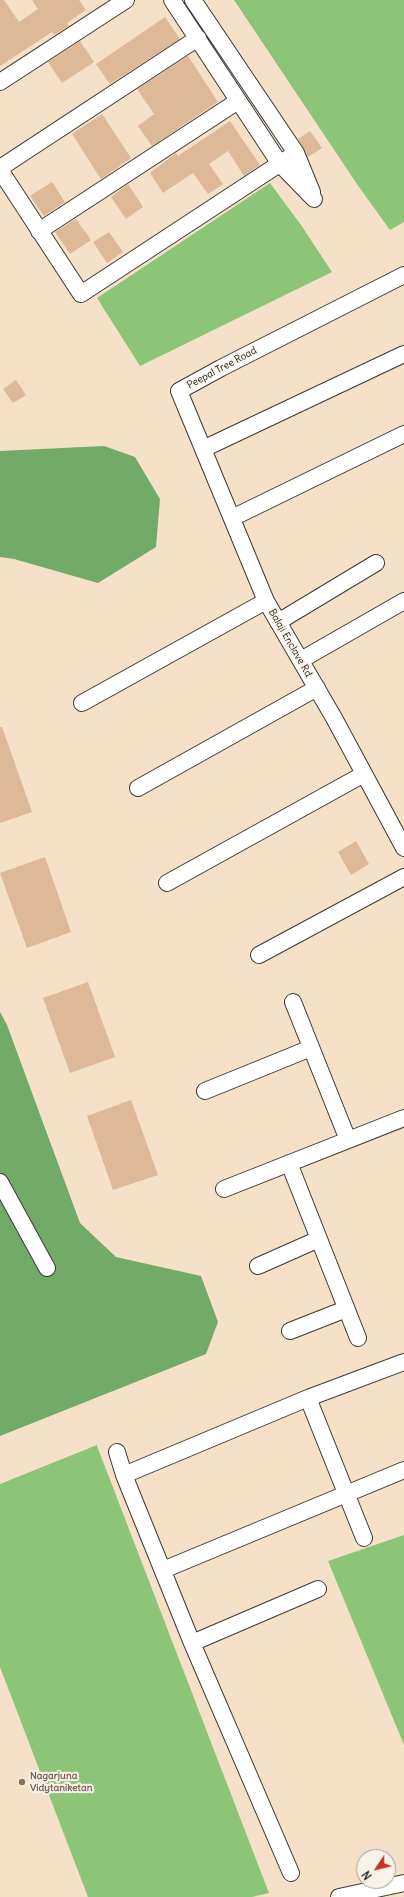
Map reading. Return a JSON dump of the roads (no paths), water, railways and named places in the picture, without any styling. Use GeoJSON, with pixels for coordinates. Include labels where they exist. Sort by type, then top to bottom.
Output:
{"type":"FeatureCollection","features":[{"type":"Feature","properties":{"kind":"street"},"geometry":{"type":"LineString","coordinates":[[0,82],[126,0]]}},
{"type":"Feature","properties":{"kind":"street"},"geometry":{"type":"LineString","coordinates":[[172,0],[280,164],[314,199],[296,153],[193,0]]}},
{"type":"Feature","properties":{"kind":"street"},"geometry":{"type":"LineString","coordinates":[[198,38],[0,169],[81,294],[296,153]]}},
{"type":"Feature","properties":{"kind":"street"},"geometry":{"type":"LineString","coordinates":[[40,231],[238,101]]}},
{"type":"Feature","properties":{"kind":"street","name":"Peepal Tree Road"},"geometry":{"type":"LineString","coordinates":[[266,601],[179,391],[220,368],[404,275]]}},
{"type":"Feature","properties":{"kind":"street"},"geometry":{"type":"LineString","coordinates":[[203,449],[404,354]]}},
{"type":"Feature","properties":{"kind":"street"},"geometry":{"type":"LineString","coordinates":[[232,518],[404,434]]}},
{"type":"Feature","properties":{"kind":"street"},"geometry":{"type":"LineString","coordinates":[[278,622],[376,563]]}},
{"type":"Feature","properties":{"kind":"street","name":"Balaji Enclave Rd"},"geometry":{"type":"LineString","coordinates":[[82,703],[266,601],[317,688],[404,848]]}},
{"type":"Feature","properties":{"kind":"street"},"geometry":{"type":"LineString","coordinates":[[301,660],[404,601]]}},
{"type":"Feature","properties":{"kind":"street"},"geometry":{"type":"LineString","coordinates":[[138,788],[317,688]]}},
{"type":"Feature","properties":{"kind":"street"},"geometry":{"type":"LineString","coordinates":[[167,882],[364,774]]}},
{"type":"Feature","properties":{"kind":"street"},"geometry":{"type":"LineString","coordinates":[[259,955],[404,877]]}},
{"type":"Feature","properties":{"kind":"street"},"geometry":{"type":"LineString","coordinates":[[293,1002],[348,1140]]}},
{"type":"Feature","properties":{"kind":"street"},"geometry":{"type":"LineString","coordinates":[[205,1091],[311,1048]]}},
{"type":"Feature","properties":{"kind":"street"},"geometry":{"type":"LineString","coordinates":[[224,1189],[404,1118]]}},
{"type":"Feature","properties":{"kind":"street"},"geometry":{"type":"LineString","coordinates":[[289,1163],[358,1338]]}},
{"type":"Feature","properties":{"kind":"street"},"geometry":{"type":"LineString","coordinates":[[0,1182],[47,1268]]}},
{"type":"Feature","properties":{"kind":"street"},"geometry":{"type":"LineString","coordinates":[[258,1266],[319,1239]]}},
{"type":"Feature","properties":{"kind":"street"},"geometry":{"type":"LineString","coordinates":[[290,1331],[346,1309]]}},
{"type":"Feature","properties":{"kind":"street"},"geometry":{"type":"LineString","coordinates":[[124,1475],[308,1398],[404,1362]]}},
{"type":"Feature","properties":{"kind":"street"},"geometry":{"type":"LineString","coordinates":[[308,1398],[364,1538]]}},
{"type":"Feature","properties":{"kind":"street"},"geometry":{"type":"LineString","coordinates":[[117,1452],[124,1475],[192,1643],[291,1873]]}},
{"type":"Feature","properties":{"kind":"street"},"geometry":{"type":"LineString","coordinates":[[163,1570],[345,1493],[404,1470]]}},
{"type":"Feature","properties":{"kind":"street"},"geometry":{"type":"LineString","coordinates":[[192,1643],[318,1589]]}},
{"type":"Feature","properties":{"kind":"street"},"geometry":{"type":"LineString","coordinates":[[339,1897],[404,1883]]}},
{"type":"Feature","properties":{"kind":"place","name":"Nagarjuna Vidytaniketan"},"geometry":{"type":"Point","coordinates":[22,1782]}}]}
